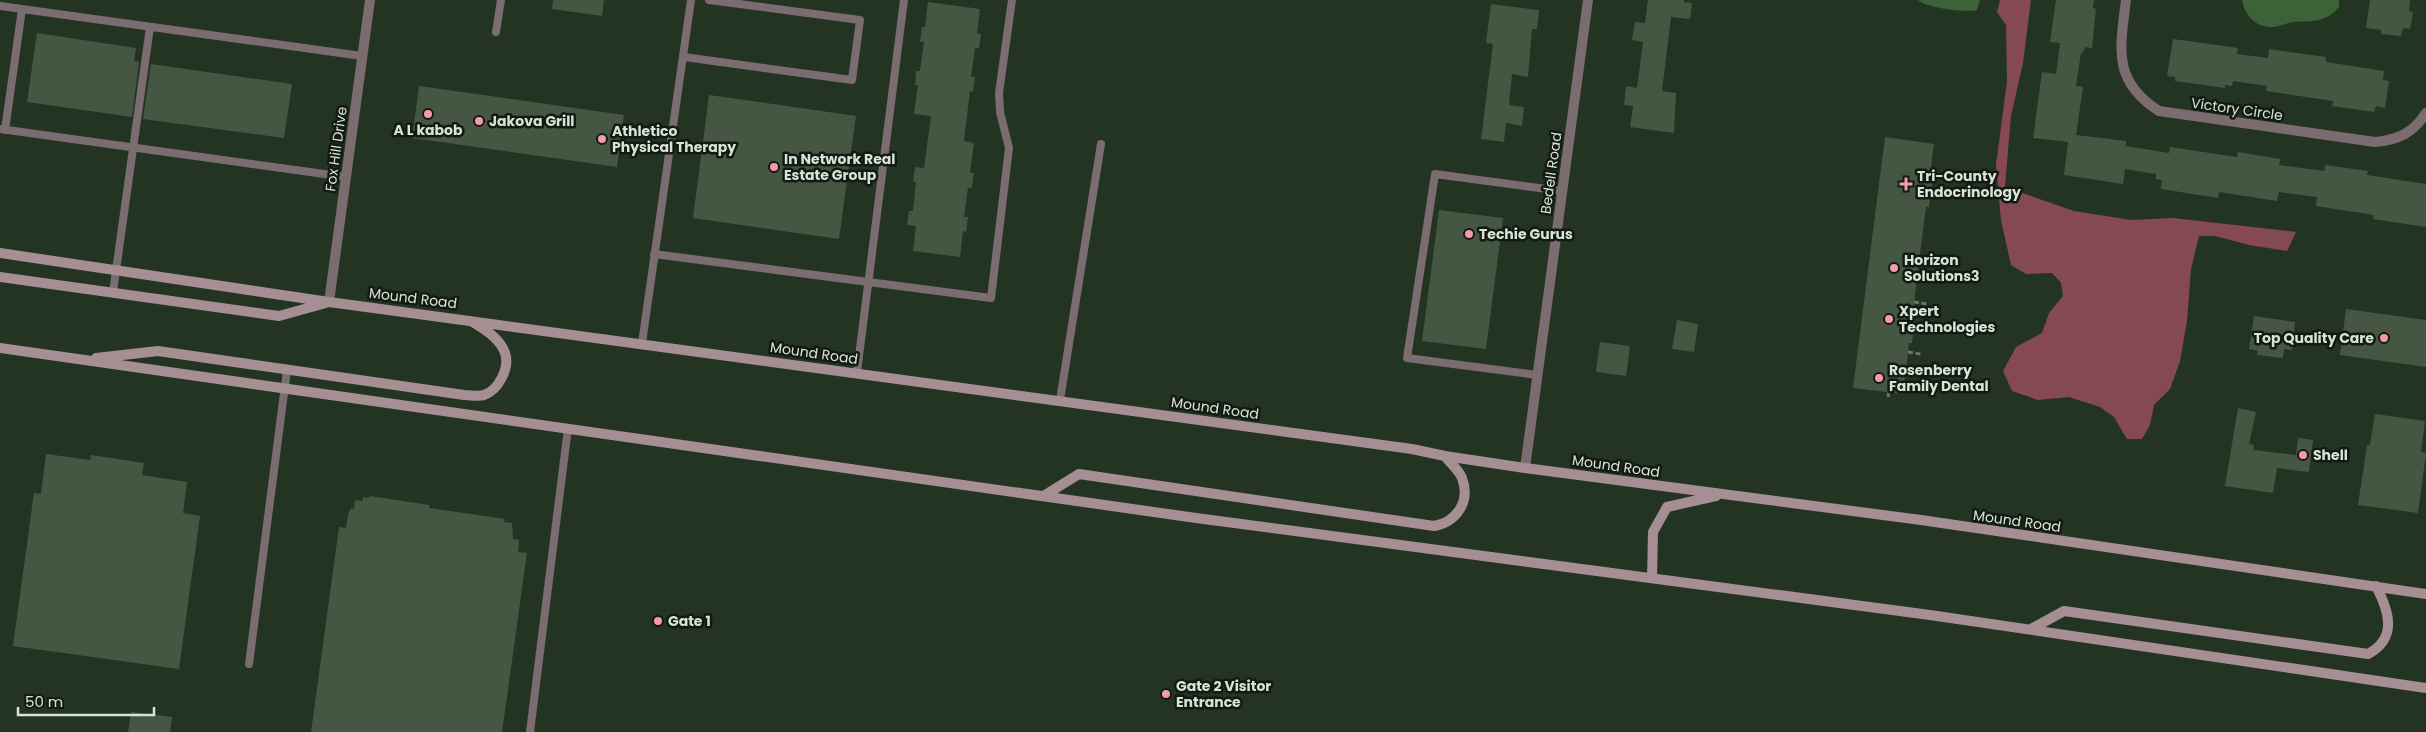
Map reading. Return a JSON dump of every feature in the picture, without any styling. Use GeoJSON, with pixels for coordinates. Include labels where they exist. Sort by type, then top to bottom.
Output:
{"type":"FeatureCollection","features":[{"type":"Feature","properties":{"kind":"main road","name":"Mound Road"},"geometry":{"type":"LineString","coordinates":[[0,253],[329,302],[469,319],[1412,449],[1444,456],[1525,468],[1725,494],[2426,594]]}},
{"type":"Feature","properties":{"kind":"main road"},"geometry":{"type":"LineString","coordinates":[[0,277],[279,316],[329,302]]}},
{"type":"Feature","properties":{"kind":"main road"},"geometry":{"type":"LineString","coordinates":[[82,360],[158,351],[464,395],[484,395],[495,387],[506,371],[506,353],[496,338],[469,319]]}},
{"type":"Feature","properties":{"kind":"main road"},"geometry":{"type":"LineString","coordinates":[[0,348],[1045,495],[1196,518],[2032,630],[2426,688]]}},
{"type":"Feature","properties":{"kind":"main road"},"geometry":{"type":"LineString","coordinates":[[1045,495],[1079,474],[1434,526],[1446,524],[1461,509],[1464,496],[1462,479],[1444,456]]}},
{"type":"Feature","properties":{"kind":"main road"},"geometry":{"type":"LineString","coordinates":[[1652,578],[1653,532],[1667,507],[1725,494]]}},
{"type":"Feature","properties":{"kind":"main road"},"geometry":{"type":"LineString","coordinates":[[2032,630],[2064,611],[2368,654],[2379,649],[2388,630],[2387,609],[2376,586]]}},
{"type":"Feature","properties":{"kind":"street","name":"Fox Hill Drive"},"geometry":{"type":"LineString","coordinates":[[329,302],[370,0]]}},
{"type":"Feature","properties":{"kind":"street","name":"Bedell Road"},"geometry":{"type":"LineString","coordinates":[[1525,468],[1588,0]]}},
{"type":"Feature","properties":{"kind":"street","name":"Victory Circle"},"geometry":{"type":"LineString","coordinates":[[2126,0],[2121,43],[2122,66],[2131,86],[2141,100],[2159,111],[2375,142],[2394,140],[2408,134],[2426,113]]}},
{"type":"Feature","properties":{"kind":"lane"},"geometry":{"type":"LineString","coordinates":[[496,32],[501,0]]}},
{"type":"Feature","properties":{"kind":"lane"},"geometry":{"type":"LineString","coordinates":[[642,343],[691,0]]}},
{"type":"Feature","properties":{"kind":"lane"},"geometry":{"type":"LineString","coordinates":[[684,58],[852,80],[860,20],[709,0]]}},
{"type":"Feature","properties":{"kind":"lane"},"geometry":{"type":"LineString","coordinates":[[857,372],[904,0]]}},
{"type":"Feature","properties":{"kind":"lane"},"geometry":{"type":"LineString","coordinates":[[654,254],[868,284],[991,298],[1009,148],[1000,112],[999,93],[1012,0]]}},
{"type":"Feature","properties":{"kind":"lane"},"geometry":{"type":"LineString","coordinates":[[0,6],[362,56]]}},
{"type":"Feature","properties":{"kind":"lane"},"geometry":{"type":"LineString","coordinates":[[22,9],[2,129],[346,177]]}},
{"type":"Feature","properties":{"kind":"lane"},"geometry":{"type":"LineString","coordinates":[[113,292],[150,27]]}},
{"type":"Feature","properties":{"kind":"lane"},"geometry":{"type":"LineString","coordinates":[[1060,400],[1101,144]]}},
{"type":"Feature","properties":{"kind":"lane"},"geometry":{"type":"LineString","coordinates":[[1537,375],[1407,358],[1435,174],[1562,190]]}},
{"type":"Feature","properties":{"kind":"lane"},"geometry":{"type":"LineString","coordinates":[[249,664],[284,388],[288,370]]}},
{"type":"Feature","properties":{"kind":"lane"},"geometry":{"type":"LineString","coordinates":[[530,732],[568,428]]}},
{"type":"Feature","properties":{"kind":"path"},"geometry":{"type":"LineString","coordinates":[[1931,192],[1942,193]]}},
{"type":"Feature","properties":{"kind":"path"},"geometry":{"type":"LineString","coordinates":[[1918,276],[1927,277]]}},
{"type":"Feature","properties":{"kind":"path"},"geometry":{"type":"LineString","coordinates":[[1914,302],[1928,304]]}},
{"type":"Feature","properties":{"kind":"path"},"geometry":{"type":"LineString","coordinates":[[1914,327],[1920,328]]}},
{"type":"Feature","properties":{"kind":"path"},"geometry":{"type":"LineString","coordinates":[[1908,352],[1921,354]]}},
{"type":"Feature","properties":{"kind":"shaded area"},"geometry":{"type":"Polygon","coordinates":[[[1918,0],[1980,0],[1977,10],[1964,11],[1937,7],[1918,0]]]}},
{"type":"Feature","properties":{"kind":"shaded area"},"geometry":{"type":"Polygon","coordinates":[[[2000,0],[2031,0],[2023,63],[2011,116],[2005,187],[2074,211],[2131,220],[2173,218],[2296,232],[2287,251],[2249,245],[2215,236],[2199,236],[2191,269],[2187,321],[2180,361],[2170,389],[2154,405],[2150,425],[2142,439],[2127,439],[2114,417],[2100,407],[2069,397],[2038,400],[2012,391],[2003,371],[2016,347],[2042,333],[2049,313],[2063,296],[2061,283],[2052,273],[2026,274],[2011,265],[2001,220],[1996,165],[2007,81],[2006,25],[1997,12],[2000,0]]]}},
{"type":"Feature","properties":{"kind":"shaded area"},"geometry":{"type":"Polygon","coordinates":[[[2242,0],[2339,0],[2339,7],[2323,19],[2268,27],[2252,20],[2243,6],[2242,0]]]}},
{"type":"Feature","properties":{"kind":"building"},"geometry":{"type":"Polygon","coordinates":[[[553,0],[604,0],[602,16],[552,9],[553,0]]]}},
{"type":"Feature","properties":{"kind":"building"},"geometry":{"type":"Polygon","coordinates":[[[1648,0],[1684,0],[1684,2],[1692,3],[1690,19],[1671,17],[1662,91],[1676,93],[1674,133],[1630,127],[1633,106],[1624,105],[1626,86],[1637,88],[1643,42],[1632,40],[1635,22],[1645,23],[1648,0]]]}},
{"type":"Feature","properties":{"kind":"building"},"geometry":{"type":"Polygon","coordinates":[[[2056,0],[2094,0],[2093,8],[2096,9],[2092,48],[2085,47],[2083,53],[2081,53],[2076,86],[2083,87],[2076,135],[2126,141],[2126,146],[2169,153],[2170,147],[2237,157],[2238,152],[2280,159],[2279,165],[2325,171],[2325,165],[2368,171],[2367,175],[2426,184],[2426,227],[2373,219],[2374,215],[2316,206],[2317,197],[2279,192],[2277,201],[2219,192],[2218,198],[2161,189],[2162,180],[2156,179],[2156,174],[2125,169],[2123,184],[2064,175],[2068,142],[2033,138],[2042,72],[2056,74],[2060,43],[2050,42],[2056,0]]]}},
{"type":"Feature","properties":{"kind":"building"},"geometry":{"type":"Polygon","coordinates":[[[2370,0],[2410,0],[2409,11],[2413,12],[2410,29],[2403,28],[2401,36],[2381,34],[2381,30],[2366,28],[2370,0]]]}},
{"type":"Feature","properties":{"kind":"building"},"geometry":{"type":"Polygon","coordinates":[[[928,2],[980,9],[977,33],[981,34],[979,48],[975,48],[971,77],[975,77],[973,92],[970,91],[964,141],[974,143],[970,173],[974,173],[972,188],[968,188],[964,217],[968,217],[966,232],[963,231],[960,257],[913,251],[916,226],[907,225],[909,211],[913,211],[916,182],[913,182],[915,167],[924,168],[931,116],[914,114],[918,85],[915,85],[916,71],[920,71],[924,42],[920,42],[922,27],[925,27],[928,2]]]}},
{"type":"Feature","properties":{"kind":"building"},"geometry":{"type":"Polygon","coordinates":[[[1491,4],[1539,10],[1537,29],[1532,29],[1528,77],[1512,74],[1509,105],[1524,107],[1522,126],[1506,123],[1504,142],[1481,139],[1493,44],[1486,43],[1491,4]]]}},
{"type":"Feature","properties":{"kind":"building"},"geometry":{"type":"Polygon","coordinates":[[[37,33],[136,48],[134,61],[139,62],[132,117],[27,102],[37,33]]]}},
{"type":"Feature","properties":{"kind":"building"},"geometry":{"type":"Polygon","coordinates":[[[2173,39],[2238,48],[2237,54],[2268,58],[2269,49],[2326,57],[2326,62],[2384,71],[2383,80],[2389,81],[2385,108],[2376,106],[2374,112],[2332,106],[2333,101],[2266,91],[2267,86],[2233,81],[2232,86],[2225,85],[2225,88],[2175,81],[2175,77],[2167,76],[2173,39]]]}},
{"type":"Feature","properties":{"kind":"building"},"geometry":{"type":"Polygon","coordinates":[[[151,64],[292,84],[284,138],[143,119],[151,64]]]}},
{"type":"Feature","properties":{"kind":"building"},"geometry":{"type":"Polygon","coordinates":[[[419,86],[624,115],[617,167],[412,138],[419,86]]]}},
{"type":"Feature","properties":{"kind":"building","name":"In Network Real Estate Group"},"geometry":{"type":"Polygon","coordinates":[[[709,95],[856,116],[839,239],[693,218],[709,95]]]}},
{"type":"Feature","properties":{"kind":"building"},"geometry":{"type":"Polygon","coordinates":[[[1885,137],[1934,144],[1930,175],[1933,176],[1929,207],[1926,207],[1913,312],[1916,312],[1912,343],[1909,343],[1903,394],[1853,388],[1885,137]]]}},
{"type":"Feature","properties":{"kind":"building"},"geometry":{"type":"Polygon","coordinates":[[[1439,210],[1503,218],[1486,349],[1422,341],[1439,210]]]}},
{"type":"Feature","properties":{"kind":"building","name":"Top Quality Care"},"geometry":{"type":"Polygon","coordinates":[[[2346,309],[2426,320],[2426,367],[2340,355],[2346,309]]]}},
{"type":"Feature","properties":{"kind":"building"},"geometry":{"type":"Polygon","coordinates":[[[2254,316],[2295,322],[2292,350],[2284,349],[2283,358],[2257,355],[2258,351],[2249,349],[2254,316]]]}},
{"type":"Feature","properties":{"kind":"building"},"geometry":{"type":"Polygon","coordinates":[[[1677,320],[1698,324],[1694,352],[1672,349],[1677,320]]]}},
{"type":"Feature","properties":{"kind":"building"},"geometry":{"type":"Polygon","coordinates":[[[1600,342],[1630,346],[1626,376],[1596,372],[1600,342]]]}},
{"type":"Feature","properties":{"kind":"building"},"geometry":{"type":"Polygon","coordinates":[[[2238,408],[2256,412],[2249,444],[2254,445],[2253,450],[2296,455],[2298,438],[2313,440],[2309,472],[2277,468],[2273,493],[2225,486],[2238,408]]]}},
{"type":"Feature","properties":{"kind":"building"},"geometry":{"type":"Polygon","coordinates":[[[2375,414],[2425,421],[2421,452],[2426,453],[2418,513],[2358,505],[2367,445],[2370,445],[2375,414]]]}},
{"type":"Feature","properties":{"kind":"building"},"geometry":{"type":"Polygon","coordinates":[[[46,454],[90,460],[91,455],[144,463],[142,475],[187,482],[183,513],[200,516],[179,669],[13,646],[34,493],[41,494],[46,454]]]}},
{"type":"Feature","properties":{"kind":"building"},"geometry":{"type":"Polygon","coordinates":[[[369,496],[430,505],[429,508],[505,519],[504,522],[512,523],[513,539],[519,540],[518,552],[527,553],[502,732],[311,732],[339,527],[346,528],[348,515],[351,508],[354,509],[355,500],[363,501],[363,497],[369,498],[369,496]]]}},
{"type":"Feature","properties":{"kind":"building"},"geometry":{"type":"Polygon","coordinates":[[[131,712],[172,717],[170,732],[128,732],[131,712]]]}},
{"type":"Feature","properties":{"kind":"place","name":"A L kabob"},"geometry":{"type":"Point","coordinates":[428,114]}},
{"type":"Feature","properties":{"kind":"place","name":"Jakova Grill"},"geometry":{"type":"Point","coordinates":[479,121]}},
{"type":"Feature","properties":{"kind":"place","name":"Athletico Physical Therapy"},"geometry":{"type":"Point","coordinates":[602,139]}},
{"type":"Feature","properties":{"kind":"place","name":"In Network Real Estate Group"},"geometry":{"type":"Point","coordinates":[774,167]}},
{"type":"Feature","properties":{"kind":"place","name":"Tri-County Endocrinology"},"geometry":{"type":"Point","coordinates":[1906,184]}},
{"type":"Feature","properties":{"kind":"place","name":"Techie Gurus"},"geometry":{"type":"Point","coordinates":[1469,234]}},
{"type":"Feature","properties":{"kind":"place","name":"Horizon Solutions3"},"geometry":{"type":"Point","coordinates":[1894,268]}},
{"type":"Feature","properties":{"kind":"place","name":"Xpert Technologies"},"geometry":{"type":"Point","coordinates":[1889,319]}},
{"type":"Feature","properties":{"kind":"place","name":"Top Quality Care"},"geometry":{"type":"Point","coordinates":[2384,338]}},
{"type":"Feature","properties":{"kind":"place","name":"Rosenberry Family Dental"},"geometry":{"type":"Point","coordinates":[1879,378]}},
{"type":"Feature","properties":{"kind":"place","name":"Shell"},"geometry":{"type":"Point","coordinates":[2303,455]}},
{"type":"Feature","properties":{"kind":"place","name":"Gate 1"},"geometry":{"type":"Point","coordinates":[658,621]}},
{"type":"Feature","properties":{"kind":"place","name":"Gate 2 Visitor Entrance"},"geometry":{"type":"Point","coordinates":[1166,694]}}]}
